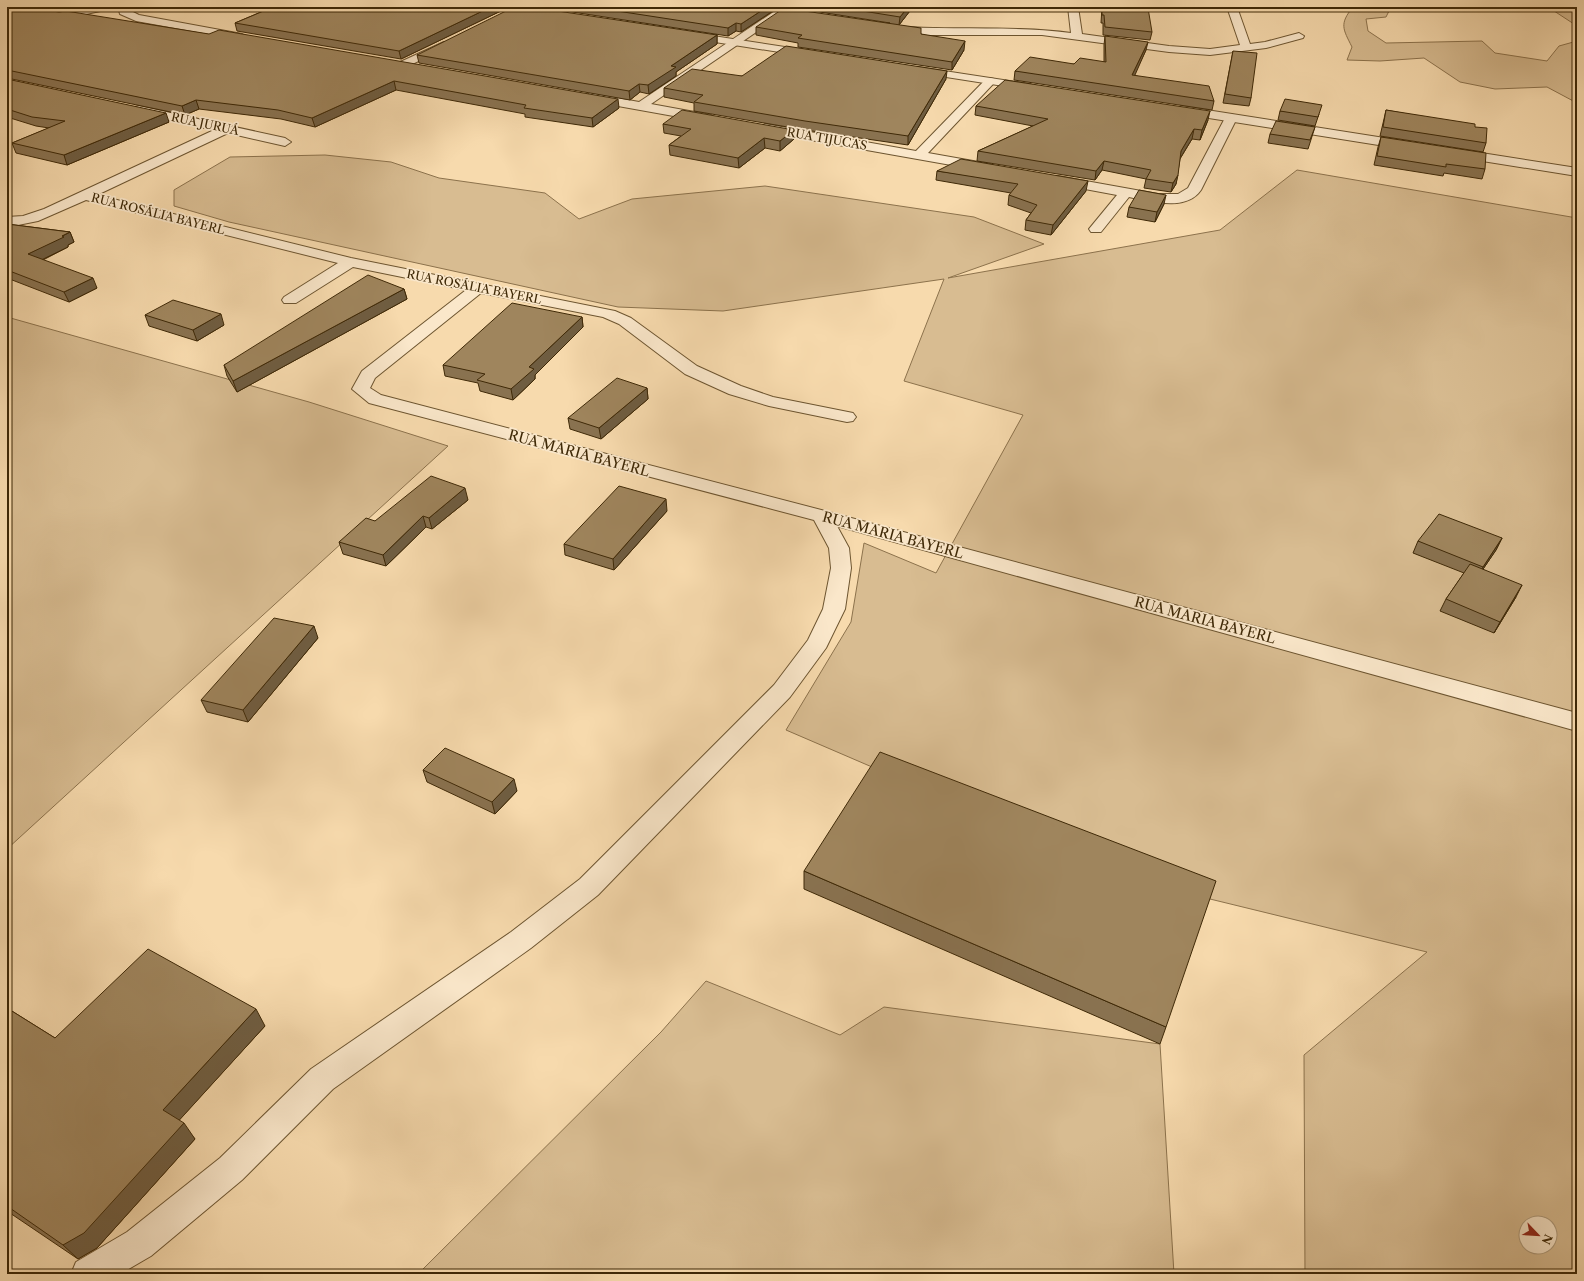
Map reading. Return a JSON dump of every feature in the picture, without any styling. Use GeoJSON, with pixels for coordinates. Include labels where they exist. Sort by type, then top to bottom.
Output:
{"type":"FeatureCollection","features":[{"type":"Feature","properties":{"kind":"street"},"geometry":{"type":"LineString","coordinates":[[9,7],[62,16],[83,13],[106,7]]}},
{"type":"Feature","properties":{"kind":"street"},"geometry":{"type":"LineString","coordinates":[[123,7],[124,12],[142,19],[255,39]]}},
{"type":"Feature","properties":{"kind":"street"},"geometry":{"type":"LineString","coordinates":[[1073,7],[1077,36]]}},
{"type":"Feature","properties":{"kind":"street"},"geometry":{"type":"LineString","coordinates":[[1232,7],[1246,48]]}},
{"type":"Feature","properties":{"kind":"street"},"geometry":{"type":"LineString","coordinates":[[641,106],[785,9],[798,14]]}},
{"type":"Feature","properties":{"kind":"street"},"geometry":{"type":"LineString","coordinates":[[877,27],[928,32],[1023,31],[1077,36],[1188,51],[1210,52],[1246,48],[1300,36]]}},
{"type":"Feature","properties":{"kind":"street"},"geometry":{"type":"LineString","coordinates":[[673,32],[820,55]]}},
{"type":"Feature","properties":{"kind":"street"},"geometry":{"type":"LineString","coordinates":[[425,69],[398,64],[457,38]]}},
{"type":"Feature","properties":{"kind":"street"},"geometry":{"type":"LineString","coordinates":[[905,68],[1044,90]]}},
{"type":"Feature","properties":{"kind":"street"},"geometry":{"type":"LineString","coordinates":[[919,156],[990,81]]}},
{"type":"Feature","properties":{"kind":"street"},"geometry":{"type":"LineString","coordinates":[[579,96],[721,120]]}},
{"type":"Feature","properties":{"kind":"street","name":"RUA JURUÁ"},"geometry":{"type":"LineString","coordinates":[[128,108],[285,142]]}},
{"type":"Feature","properties":{"kind":"street"},"geometry":{"type":"LineString","coordinates":[[1169,109],[1420,148]]}},
{"type":"Feature","properties":{"kind":"street"},"geometry":{"type":"LineString","coordinates":[[1049,179],[1171,199],[1190,195],[1231,118]]}},
{"type":"Feature","properties":{"kind":"street","name":"RUA TIJUCAS"},"geometry":{"type":"LineString","coordinates":[[751,126],[996,169]]}},
{"type":"Feature","properties":{"kind":"street"},"geometry":{"type":"LineString","coordinates":[[7,221],[15,222],[32,219],[227,129]]}},
{"type":"Feature","properties":{"kind":"street"},"geometry":{"type":"LineString","coordinates":[[1443,151],[1577,172]]}},
{"type":"Feature","properties":{"kind":"street"},"geometry":{"type":"LineString","coordinates":[[1096,229],[1126,192]]}},
{"type":"Feature","properties":{"kind":"street","name":"RUA ROSÁLIA BAYERL"},"geometry":{"type":"LineString","coordinates":[[83,195],[351,262],[609,314],[625,321],[691,370],[735,390],[769,401],[847,417]]}},
{"type":"Feature","properties":{"kind":"street"},"geometry":{"type":"LineString","coordinates":[[290,300],[351,262]]}},
{"type":"Feature","properties":{"kind":"street","name":"RUA MARIA BAYERL"},"geometry":{"type":"LineString","coordinates":[[478,288],[368,375],[360,390],[375,399],[822,516],[1577,722]]}},
{"type":"Feature","properties":{"kind":"street"},"geometry":{"type":"LineString","coordinates":[[88,1274],[139,1244],[231,1169],[322,1079],[521,940],[589,887],[782,691],[818,642],[834,609],[841,568],[839,548],[822,516]]}},
{"type":"Feature","properties":{"kind":"shaded area"},"geometry":{"type":"Polygon","coordinates":[[[1353,7],[1387,7],[1389,11],[1386,17],[1366,19],[1368,31],[1386,43],[1482,41],[1495,53],[1547,61],[1559,46],[1577,41],[1577,103],[1547,87],[1495,89],[1460,82],[1424,58],[1380,61],[1347,60],[1352,47],[1346,36],[1344,22],[1353,7]]]}},
{"type":"Feature","properties":{"kind":"shaded area"},"geometry":{"type":"Polygon","coordinates":[[[1548,7],[1577,7],[1577,26],[1548,7]]]}},
{"type":"Feature","properties":{"kind":"shaded area"},"geometry":{"type":"Polygon","coordinates":[[[325,155],[391,162],[439,178],[545,193],[579,219],[632,199],[765,186],[974,217],[1044,244],[948,278],[1220,230],[1297,170],[1577,218],[1577,1274],[1305,1274],[1304,1055],[1427,952],[1210,899],[879,770],[786,730],[851,622],[864,543],[936,573],[1023,415],[904,381],[944,279],[723,311],[618,307],[229,222],[174,206],[174,190],[230,157],[325,155]]]}},
{"type":"Feature","properties":{"kind":"shaded area"},"geometry":{"type":"Polygon","coordinates":[[[7,317],[309,402],[448,446],[7,849],[7,317]]]}},
{"type":"Feature","properties":{"kind":"shaded area"},"geometry":{"type":"Polygon","coordinates":[[[706,981],[840,1035],[884,1007],[1160,1044],[1174,1274],[418,1274],[661,1032],[706,981]]]}},
{"type":"Feature","properties":{"kind":"building"},"geometry":{"type":"Polygon","coordinates":[[[7,7],[26,7],[59,12],[66,11],[209,34],[219,30],[618,99],[592,118],[524,108],[526,105],[394,81],[312,118],[278,110],[196,100],[182,106],[7,70],[7,7]]]}},
{"type":"Feature","properties":{"kind":"building"},"geometry":{"type":"Polygon","coordinates":[[[273,7],[491,7],[399,51],[235,23],[273,7]]]}},
{"type":"Feature","properties":{"kind":"building"},"geometry":{"type":"Polygon","coordinates":[[[514,7],[531,7],[717,35],[671,66],[676,67],[648,85],[639,84],[629,91],[417,55],[514,7]]]}},
{"type":"Feature","properties":{"kind":"building"},"geometry":{"type":"Polygon","coordinates":[[[591,7],[767,7],[741,24],[736,23],[728,28],[591,7]]]}},
{"type":"Feature","properties":{"kind":"building"},"geometry":{"type":"Polygon","coordinates":[[[838,7],[908,7],[900,17],[838,7]]]}},
{"type":"Feature","properties":{"kind":"building"},"geometry":{"type":"Polygon","coordinates":[[[1102,7],[1148,8],[1152,32],[1105,27],[1102,7]]]}},
{"type":"Feature","properties":{"kind":"building"},"geometry":{"type":"Polygon","coordinates":[[[784,8],[921,28],[921,34],[965,41],[952,62],[798,38],[802,35],[756,27],[784,8]]]}},
{"type":"Feature","properties":{"kind":"building"},"geometry":{"type":"Polygon","coordinates":[[[1105,36],[1148,42],[1132,75],[1209,86],[1214,101],[1015,71],[1030,57],[1074,64],[1080,58],[1106,62],[1105,36]]]}},
{"type":"Feature","properties":{"kind":"building"},"geometry":{"type":"Polygon","coordinates":[[[786,46],[947,71],[908,136],[805,121],[694,102],[703,95],[664,88],[692,69],[742,76],[786,46]]]}},
{"type":"Feature","properties":{"kind":"building"},"geometry":{"type":"Polygon","coordinates":[[[1233,51],[1257,53],[1251,98],[1225,94],[1233,51]]]}},
{"type":"Feature","properties":{"kind":"building"},"geometry":{"type":"Polygon","coordinates":[[[7,79],[166,113],[64,155],[12,143],[65,121],[32,117],[7,109],[7,79]]]}},
{"type":"Feature","properties":{"kind":"building"},"geometry":{"type":"Polygon","coordinates":[[[1005,80],[1210,111],[1202,130],[1194,129],[1181,151],[1178,175],[1173,183],[1146,179],[1151,170],[1104,161],[1096,171],[978,151],[1048,119],[976,106],[1005,80]]]}},
{"type":"Feature","properties":{"kind":"building"},"geometry":{"type":"Polygon","coordinates":[[[1285,99],[1322,105],[1318,117],[1280,111],[1285,99]]]}},
{"type":"Feature","properties":{"kind":"building"},"geometry":{"type":"Polygon","coordinates":[[[682,110],[794,130],[780,141],[764,138],[738,158],[669,145],[691,129],[663,124],[682,110]]]}},
{"type":"Feature","properties":{"kind":"building"},"geometry":{"type":"Polygon","coordinates":[[[1386,110],[1475,124],[1475,127],[1487,128],[1486,143],[1383,127],[1386,110]]]}},
{"type":"Feature","properties":{"kind":"building"},"geometry":{"type":"Polygon","coordinates":[[[1276,121],[1315,127],[1310,140],[1270,134],[1276,121]]]}},
{"type":"Feature","properties":{"kind":"building"},"geometry":{"type":"Polygon","coordinates":[[[1381,137],[1486,153],[1485,169],[1446,164],[1446,167],[1377,156],[1381,137]]]}},
{"type":"Feature","properties":{"kind":"building"},"geometry":{"type":"Polygon","coordinates":[[[961,159],[1088,181],[1053,225],[1026,220],[1037,205],[1009,195],[1018,184],[937,171],[961,159]]]}},
{"type":"Feature","properties":{"kind":"building"},"geometry":{"type":"Polygon","coordinates":[[[1139,190],[1166,195],[1157,212],[1129,207],[1139,190]]]}},
{"type":"Feature","properties":{"kind":"building"},"geometry":{"type":"Polygon","coordinates":[[[7,224],[70,232],[62,236],[64,237],[28,254],[93,278],[64,292],[7,270],[7,224]]]}},
{"type":"Feature","properties":{"kind":"building"},"geometry":{"type":"Polygon","coordinates":[[[368,275],[404,289],[233,381],[224,365],[368,275]]]}},
{"type":"Feature","properties":{"kind":"building"},"geometry":{"type":"Polygon","coordinates":[[[173,300],[221,314],[193,330],[145,315],[173,300]]]}},
{"type":"Feature","properties":{"kind":"building"},"geometry":{"type":"Polygon","coordinates":[[[512,303],[582,317],[529,367],[534,369],[511,389],[477,380],[485,374],[443,365],[512,303]]]}},
{"type":"Feature","properties":{"kind":"building"},"geometry":{"type":"Polygon","coordinates":[[[617,378],[647,388],[599,428],[568,418],[617,378]]]}},
{"type":"Feature","properties":{"kind":"building"},"geometry":{"type":"Polygon","coordinates":[[[431,476],[465,488],[429,518],[423,516],[383,555],[339,542],[366,518],[375,521],[431,476]]]}},
{"type":"Feature","properties":{"kind":"building"},"geometry":{"type":"Polygon","coordinates":[[[619,486],[666,499],[613,559],[564,544],[619,486]]]}},
{"type":"Feature","properties":{"kind":"building"},"geometry":{"type":"Polygon","coordinates":[[[1439,514],[1502,538],[1483,567],[1418,541],[1439,514]]]}},
{"type":"Feature","properties":{"kind":"building"},"geometry":{"type":"Polygon","coordinates":[[[1470,564],[1522,585],[1500,622],[1446,599],[1470,564]]]}},
{"type":"Feature","properties":{"kind":"building"},"geometry":{"type":"Polygon","coordinates":[[[274,618],[314,626],[243,710],[201,700],[274,618]]]}},
{"type":"Feature","properties":{"kind":"building"},"geometry":{"type":"Polygon","coordinates":[[[445,748],[514,779],[492,802],[423,770],[445,748]]]}},
{"type":"Feature","properties":{"kind":"building"},"geometry":{"type":"Polygon","coordinates":[[[880,752],[1216,881],[1166,1027],[804,871],[880,752]]]}},
{"type":"Feature","properties":{"kind":"building"},"geometry":{"type":"Polygon","coordinates":[[[148,949],[256,1009],[163,1110],[184,1123],[84,1233],[63,1245],[7,1206],[7,1008],[55,1038],[148,949]]]}}]}
